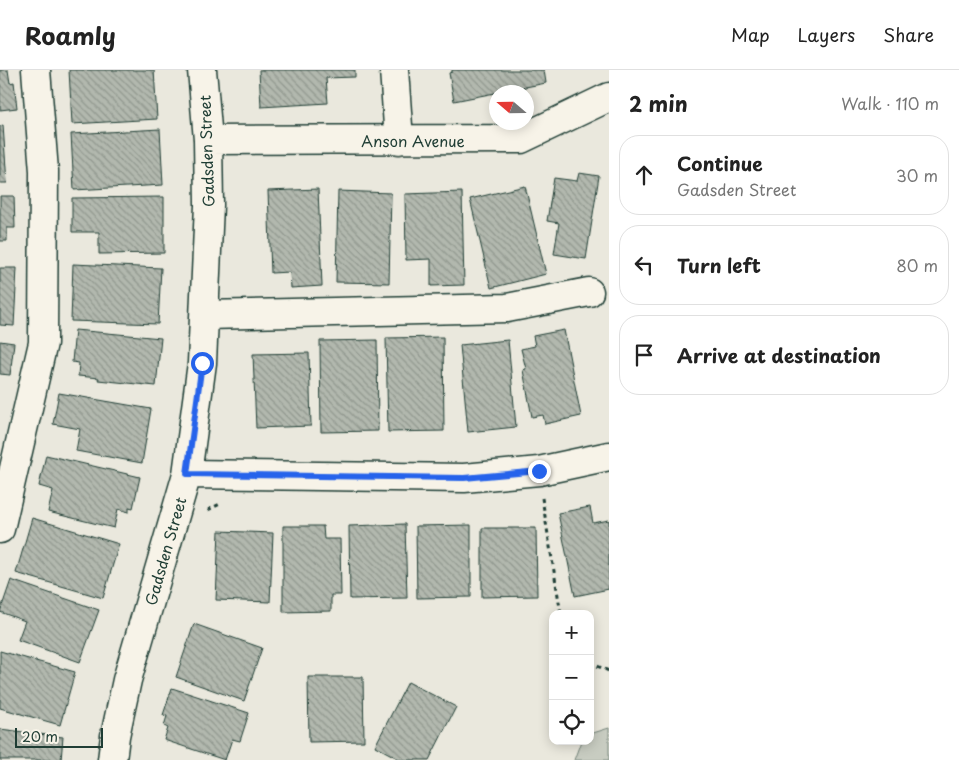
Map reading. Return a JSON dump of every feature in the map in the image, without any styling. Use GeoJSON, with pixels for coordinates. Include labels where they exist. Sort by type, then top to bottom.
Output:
{"type":"FeatureCollection","features":[{"type":"Feature","properties":{"kind":"street"},"geometry":{"type":"LineString","coordinates":[[0,529],[43,343],[44,171],[36,70]]}},
{"type":"Feature","properties":{"kind":"street","name":"Gadsden Street"},"geometry":{"type":"LineString","coordinates":[[112,760],[127,680],[187,474],[202,363],[209,205],[208,140],[202,70]]}},
{"type":"Feature","properties":{"kind":"street"},"geometry":{"type":"LineString","coordinates":[[394,70],[399,140]]}},
{"type":"Feature","properties":{"kind":"street","name":"Anson Avenue"},"geometry":{"type":"LineString","coordinates":[[208,140],[522,139],[609,97]]}},
{"type":"Feature","properties":{"kind":"street"},"geometry":{"type":"LineString","coordinates":[[205,315],[507,308],[589,292]]}},
{"type":"Feature","properties":{"kind":"street"},"geometry":{"type":"LineString","coordinates":[[187,474],[464,478],[539,471],[609,456]]}},
{"type":"Feature","properties":{"kind":"path"},"geometry":{"type":"LineString","coordinates":[[534,496],[542,495],[561,610]]}},
{"type":"Feature","properties":{"kind":"path"},"geometry":{"type":"LineString","coordinates":[[205,519],[208,510],[222,502]]}},
{"type":"Feature","properties":{"kind":"path"},"geometry":{"type":"LineString","coordinates":[[594,664],[609,671]]}},
{"type":"Feature","properties":{"kind":"shaded area"},"geometry":{"type":"Polygon","coordinates":[[[609,728],[609,760],[574,760],[580,745],[594,745],[594,733],[609,728]]]}},
{"type":"Feature","properties":{"kind":"building"},"geometry":{"type":"Polygon","coordinates":[[[0,70],[8,70],[10,83],[14,82],[17,108],[0,110],[0,70]]]}},
{"type":"Feature","properties":{"kind":"building"},"geometry":{"type":"Polygon","coordinates":[[[69,70],[154,70],[157,119],[72,124],[69,70]]]}},
{"type":"Feature","properties":{"kind":"building"},"geometry":{"type":"Polygon","coordinates":[[[259,70],[355,70],[355,77],[326,78],[328,103],[261,107],[259,70]]]}},
{"type":"Feature","properties":{"kind":"building"},"geometry":{"type":"Polygon","coordinates":[[[452,70],[544,70],[546,83],[534,85],[489,85],[489,94],[454,101],[449,73],[452,70]]]}},
{"type":"Feature","properties":{"kind":"building"},"geometry":{"type":"Polygon","coordinates":[[[3,125],[7,183],[0,183],[0,126],[3,125]]]}},
{"type":"Feature","properties":{"kind":"building"},"geometry":{"type":"Polygon","coordinates":[[[160,129],[163,185],[74,190],[71,134],[160,129]]]}},
{"type":"Feature","properties":{"kind":"building"},"geometry":{"type":"Polygon","coordinates":[[[579,173],[599,176],[586,259],[554,254],[559,223],[547,221],[554,178],[577,181],[579,173]]]}},
{"type":"Feature","properties":{"kind":"building"},"geometry":{"type":"Polygon","coordinates":[[[525,186],[546,274],[491,288],[470,199],[525,186]]]}},
{"type":"Feature","properties":{"kind":"building"},"geometry":{"type":"Polygon","coordinates":[[[318,189],[322,286],[291,288],[290,272],[271,273],[268,191],[318,189]]]}},
{"type":"Feature","properties":{"kind":"building"},"geometry":{"type":"Polygon","coordinates":[[[338,191],[391,193],[389,283],[336,282],[338,191]]]}},
{"type":"Feature","properties":{"kind":"building"},"geometry":{"type":"Polygon","coordinates":[[[462,192],[464,285],[431,286],[431,259],[406,260],[405,194],[462,192]]]}},
{"type":"Feature","properties":{"kind":"building"},"geometry":{"type":"Polygon","coordinates":[[[0,196],[14,196],[15,228],[7,228],[7,241],[0,241],[0,196]]]}},
{"type":"Feature","properties":{"kind":"building"},"geometry":{"type":"Polygon","coordinates":[[[164,197],[164,253],[99,254],[99,232],[72,232],[72,198],[164,197]]]}},
{"type":"Feature","properties":{"kind":"building"},"geometry":{"type":"Polygon","coordinates":[[[73,264],[161,268],[158,324],[71,321],[73,264]]]}},
{"type":"Feature","properties":{"kind":"building"},"geometry":{"type":"Polygon","coordinates":[[[0,268],[17,268],[14,326],[0,325],[0,268]]]}},
{"type":"Feature","properties":{"kind":"building"},"geometry":{"type":"Polygon","coordinates":[[[75,330],[161,338],[156,386],[78,376],[79,363],[72,362],[75,330]]]}},
{"type":"Feature","properties":{"kind":"building"},"geometry":{"type":"Polygon","coordinates":[[[564,330],[581,416],[545,424],[543,415],[532,417],[523,370],[526,369],[521,349],[535,346],[533,336],[564,330]]]}},
{"type":"Feature","properties":{"kind":"building"},"geometry":{"type":"Polygon","coordinates":[[[443,337],[444,431],[388,432],[386,338],[443,337]]]}},
{"type":"Feature","properties":{"kind":"building"},"geometry":{"type":"Polygon","coordinates":[[[377,340],[378,431],[321,432],[320,341],[377,340]]]}},
{"type":"Feature","properties":{"kind":"building"},"geometry":{"type":"Polygon","coordinates":[[[508,340],[516,427],[468,432],[460,345],[508,340]]]}},
{"type":"Feature","properties":{"kind":"building"},"geometry":{"type":"Polygon","coordinates":[[[0,341],[14,343],[10,375],[0,374],[0,341]]]}},
{"type":"Feature","properties":{"kind":"building"},"geometry":{"type":"Polygon","coordinates":[[[309,353],[311,426],[256,428],[253,354],[309,353]]]}},
{"type":"Feature","properties":{"kind":"building"},"geometry":{"type":"Polygon","coordinates":[[[59,393],[151,409],[142,463],[76,451],[80,429],[53,424],[59,393]]]}},
{"type":"Feature","properties":{"kind":"building"},"geometry":{"type":"Polygon","coordinates":[[[46,455],[140,477],[133,508],[129,507],[129,512],[118,509],[114,528],[48,512],[53,490],[39,486],[46,455]]]}},
{"type":"Feature","properties":{"kind":"building"},"geometry":{"type":"Polygon","coordinates":[[[590,507],[593,523],[609,520],[609,589],[575,596],[558,513],[590,507]]]}},
{"type":"Feature","properties":{"kind":"building"},"geometry":{"type":"Polygon","coordinates":[[[32,518],[119,544],[103,598],[16,573],[32,518]]]}},
{"type":"Feature","properties":{"kind":"building"},"geometry":{"type":"Polygon","coordinates":[[[405,524],[407,598],[350,599],[349,526],[405,524]]]}},
{"type":"Feature","properties":{"kind":"building"},"geometry":{"type":"Polygon","coordinates":[[[471,525],[471,597],[417,598],[416,526],[471,525]]]}},
{"type":"Feature","properties":{"kind":"building"},"geometry":{"type":"Polygon","coordinates":[[[283,526],[323,526],[324,539],[340,539],[341,595],[331,595],[331,611],[283,612],[283,526]]]}},
{"type":"Feature","properties":{"kind":"building"},"geometry":{"type":"Polygon","coordinates":[[[482,528],[536,528],[537,596],[482,597],[482,528]]]}},
{"type":"Feature","properties":{"kind":"building"},"geometry":{"type":"Polygon","coordinates":[[[219,531],[273,533],[270,602],[216,600],[219,531]]]}},
{"type":"Feature","properties":{"kind":"building"},"geometry":{"type":"Polygon","coordinates":[[[11,580],[99,610],[80,662],[18,640],[25,621],[0,612],[11,580]]]}},
{"type":"Feature","properties":{"kind":"building"},"geometry":{"type":"Polygon","coordinates":[[[194,624],[262,648],[244,701],[176,677],[194,624]]]}},
{"type":"Feature","properties":{"kind":"building"},"geometry":{"type":"Polygon","coordinates":[[[0,651],[75,672],[60,725],[0,708],[0,651]]]}},
{"type":"Feature","properties":{"kind":"building"},"geometry":{"type":"Polygon","coordinates":[[[308,677],[363,677],[364,741],[309,742],[308,677]]]}},
{"type":"Feature","properties":{"kind":"building"},"geometry":{"type":"Polygon","coordinates":[[[408,682],[456,707],[429,760],[401,760],[375,746],[408,682]]]}},
{"type":"Feature","properties":{"kind":"building"},"geometry":{"type":"Polygon","coordinates":[[[172,688],[249,713],[240,741],[232,739],[225,760],[164,740],[168,728],[164,726],[167,716],[163,715],[172,688]]]}},
{"type":"Feature","properties":{"kind":"building"},"geometry":{"type":"Polygon","coordinates":[[[0,729],[63,737],[61,760],[0,760],[0,729]]]}},
{"type":"Feature","properties":{"kind":"route"},"geometry":{"type":"LineString","coordinates":[[202,363],[187,474],[464,478],[539,471]]}}]}
